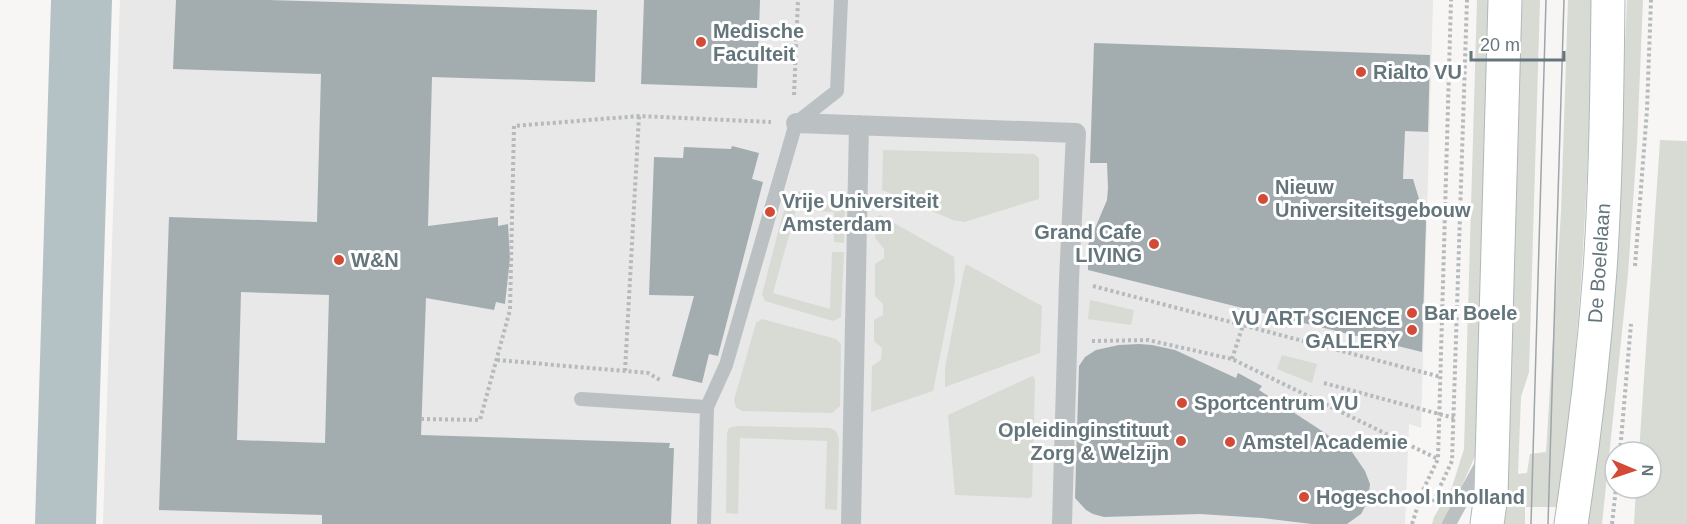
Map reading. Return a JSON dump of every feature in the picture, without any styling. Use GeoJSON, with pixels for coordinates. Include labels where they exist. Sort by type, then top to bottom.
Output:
{"type":"FeatureCollection","features":[{"type":"Feature","properties":{"kind":"main road"},"geometry":{"type":"LineString","coordinates":[[1487,524],[1491,495],[1493,442],[1505,0]]}},
{"type":"Feature","properties":{"kind":"main road","name":"De Boelelaan"},"geometry":{"type":"LineString","coordinates":[[1571,524],[1582,449],[1600,270],[1606,134],[1608,0]]}},
{"type":"Feature","properties":{"kind":"street"},"geometry":{"type":"LineString","coordinates":[[796,123],[1076,132],[1062,524]]}},
{"type":"Feature","properties":{"kind":"street"},"geometry":{"type":"LineString","coordinates":[[851,524],[860,125]]}},
{"type":"Feature","properties":{"kind":"lane"},"geometry":{"type":"LineString","coordinates":[[704,524],[707,407],[726,365],[796,123],[837,91],[841,0]]}},
{"type":"Feature","properties":{"kind":"lane"},"geometry":{"type":"LineString","coordinates":[[581,399],[707,407]]}},
{"type":"Feature","properties":{"kind":"lane"},"geometry":{"type":"LineString","coordinates":[[1449,524],[1493,442]]}},
{"type":"Feature","properties":{"kind":"path"},"geometry":{"type":"LineString","coordinates":[[422,419],[480,420],[510,310],[514,126],[639,116],[796,123],[793,100],[798,0]]}},
{"type":"Feature","properties":{"kind":"path"},"geometry":{"type":"LineString","coordinates":[[1412,524],[1423,490],[1438,459],[1451,0]]}},
{"type":"Feature","properties":{"kind":"path"},"geometry":{"type":"LineString","coordinates":[[1432,504],[1452,461],[1467,0]]}},
{"type":"Feature","properties":{"kind":"path"},"geometry":{"type":"LineString","coordinates":[[1634,277],[1647,110],[1651,0]]}},
{"type":"Feature","properties":{"kind":"path"},"geometry":{"type":"LineString","coordinates":[[625,370],[639,116]]}},
{"type":"Feature","properties":{"kind":"path"},"geometry":{"type":"LineString","coordinates":[[1070,280],[1441,377]]}},
{"type":"Feature","properties":{"kind":"path"},"geometry":{"type":"LineString","coordinates":[[1621,440],[1632,313]]}},
{"type":"Feature","properties":{"kind":"path"},"geometry":{"type":"LineString","coordinates":[[1232,359],[1243,325]]}},
{"type":"Feature","properties":{"kind":"path"},"geometry":{"type":"LineString","coordinates":[[1068,342],[1148,340],[1232,359],[1438,459]]}},
{"type":"Feature","properties":{"kind":"path"},"geometry":{"type":"LineString","coordinates":[[497,360],[648,373],[707,407]]}},
{"type":"Feature","properties":{"kind":"path"},"geometry":{"type":"LineString","coordinates":[[1324,383],[1454,418]]}},
{"type":"Feature","properties":{"kind":"path"},"geometry":{"type":"LineString","coordinates":[[1612,524],[1615,500]]}},
{"type":"Feature","properties":{"kind":"shaded area"},"geometry":{"type":"Polygon","coordinates":[[[51,0],[112,0],[96,524],[35,524],[51,0]]]}},
{"type":"Feature","properties":{"kind":"shaded area","name":"Vrije Universiteit Amsterdam"},"geometry":{"type":"Polygon","coordinates":[[[120,0],[1433,0],[1421,428],[1409,424],[1405,524],[103,524],[120,0]]]}},
{"type":"Feature","properties":{"kind":"shaded area"},"geometry":{"type":"Polygon","coordinates":[[[1477,0],[1490,0],[1476,454],[1448,517],[1443,524],[1432,524],[1452,487],[1464,449],[1477,0]]]}},
{"type":"Feature","properties":{"kind":"shaded area"},"geometry":{"type":"Polygon","coordinates":[[[1522,0],[1540,0],[1529,372],[1521,397],[1518,474],[1527,473],[1530,454],[1546,452],[1561,212],[1568,0],[1594,0],[1578,318],[1558,507],[1525,507],[1525,524],[1504,524],[1508,491],[1522,0]]]}},
{"type":"Feature","properties":{"kind":"shaded area"},"geometry":{"type":"Polygon","coordinates":[[[1627,0],[1643,0],[1637,145],[1628,274],[1611,440],[1603,440],[1604,500],[1602,524],[1586,524],[1603,411],[1618,209],[1627,0]]]}},
{"type":"Feature","properties":{"kind":"shaded area"},"geometry":{"type":"Polygon","coordinates":[[[1660,140],[1687,141],[1687,524],[1634,524],[1635,500],[1663,500],[1663,440],[1640,440],[1660,140]]]}},
{"type":"Feature","properties":{"kind":"shaded area"},"geometry":{"type":"Polygon","coordinates":[[[883,150],[1034,154],[1039,158],[1039,199],[964,222],[953,220],[882,190],[883,150]]]}},
{"type":"Feature","properties":{"kind":"shaded area"},"geometry":{"type":"Polygon","coordinates":[[[799,191],[811,203],[831,205],[838,201],[845,207],[844,243],[834,242],[834,212],[796,210],[773,293],[830,309],[832,252],[844,252],[841,317],[833,321],[765,301],[762,294],[783,213],[799,191]]]}},
{"type":"Feature","properties":{"kind":"shaded area"},"geometry":{"type":"Polygon","coordinates":[[[880,215],[954,257],[955,281],[933,391],[871,412],[872,366],[881,360],[882,348],[874,341],[874,320],[883,315],[883,304],[875,296],[875,264],[884,258],[884,249],[875,238],[876,217],[880,215]]]}},
{"type":"Feature","properties":{"kind":"shaded area"},"geometry":{"type":"Polygon","coordinates":[[[966,264],[1042,306],[1040,353],[945,387],[945,368],[966,264]]]}},
{"type":"Feature","properties":{"kind":"shaded area"},"geometry":{"type":"Polygon","coordinates":[[[1090,300],[1134,310],[1131,325],[1088,319],[1090,300]]]}},
{"type":"Feature","properties":{"kind":"shaded area"},"geometry":{"type":"Polygon","coordinates":[[[762,319],[836,339],[841,344],[840,406],[832,413],[742,411],[736,407],[734,400],[756,323],[762,319]]]}},
{"type":"Feature","properties":{"kind":"shaded area"},"geometry":{"type":"Polygon","coordinates":[[[1282,355],[1317,364],[1312,383],[1277,369],[1282,355]]]}},
{"type":"Feature","properties":{"kind":"shaded area"},"geometry":{"type":"Polygon","coordinates":[[[1032,376],[1035,381],[1032,497],[955,495],[948,415],[1032,376]]]}},
{"type":"Feature","properties":{"kind":"shaded area"},"geometry":{"type":"Polygon","coordinates":[[[736,426],[830,428],[836,431],[839,439],[837,510],[825,509],[827,441],[740,438],[738,514],[726,513],[727,433],[729,428],[736,426]]]}},
{"type":"Feature","properties":{"kind":"building","name":"W&N"},"geometry":{"type":"Polygon","coordinates":[[[176,0],[269,0],[597,10],[595,82],[432,77],[428,226],[498,217],[498,226],[508,224],[510,258],[505,304],[496,302],[494,310],[426,298],[421,435],[670,443],[669,448],[674,448],[671,524],[322,524],[322,515],[159,510],[169,217],[317,222],[321,74],[173,69],[176,0]],[[241,292],[237,440],[325,443],[329,295],[241,292]]]}},
{"type":"Feature","properties":{"kind":"building","name":"Medische Faculteit"},"geometry":{"type":"Polygon","coordinates":[[[644,0],[760,0],[757,88],[641,84],[644,0]]]}},
{"type":"Feature","properties":{"kind":"building","name":"Nieuw Universiteitsgebouw"},"geometry":{"type":"Polygon","coordinates":[[[1094,43],[1430,55],[1428,132],[1405,131],[1403,179],[1413,179],[1426,222],[1422,352],[1088,270],[1088,245],[1107,200],[1108,188],[1107,163],[1090,163],[1094,43]]]}},
{"type":"Feature","properties":{"kind":"building"},"geometry":{"type":"Polygon","coordinates":[[[732,146],[759,153],[752,179],[763,182],[718,356],[709,354],[702,383],[672,376],[694,296],[649,295],[654,157],[683,158],[684,147],[731,149],[732,146]]]}},
{"type":"Feature","properties":{"kind":"building"},"geometry":{"type":"Polygon","coordinates":[[[1139,344],[1175,350],[1236,378],[1238,373],[1262,386],[1259,390],[1352,452],[1365,471],[1370,484],[1368,501],[1361,514],[1347,524],[1312,524],[1200,514],[1104,517],[1086,510],[1075,498],[1079,366],[1085,357],[1096,350],[1139,344]]]}},
{"type":"Feature","properties":{"kind":"tram line"},"geometry":{"type":"LineString","coordinates":[[1531,524],[1546,0]]}},
{"type":"Feature","properties":{"kind":"tram line"},"geometry":{"type":"LineString","coordinates":[[1548,524],[1564,0]]}},
{"type":"Feature","properties":{"kind":"place","name":"Medische Faculteit"},"geometry":{"type":"Point","coordinates":[701,42]}},
{"type":"Feature","properties":{"kind":"place","name":"Rialto VU"},"geometry":{"type":"Point","coordinates":[1361,72]}},
{"type":"Feature","properties":{"kind":"place","name":"Nieuw Universiteitsgebouw"},"geometry":{"type":"Point","coordinates":[1263,199]}},
{"type":"Feature","properties":{"kind":"place","name":"Vrije Universiteit Amsterdam"},"geometry":{"type":"Point","coordinates":[770,212]}},
{"type":"Feature","properties":{"kind":"place","name":"Grand Cafe LIVING"},"geometry":{"type":"Point","coordinates":[1154,244]}},
{"type":"Feature","properties":{"kind":"place","name":"W&N"},"geometry":{"type":"Point","coordinates":[339,260]}},
{"type":"Feature","properties":{"kind":"place","name":"Bar Boele"},"geometry":{"type":"Point","coordinates":[1412,313]}},
{"type":"Feature","properties":{"kind":"place","name":"VU ART SCIENCE GALLERY"},"geometry":{"type":"Point","coordinates":[1412,330]}},
{"type":"Feature","properties":{"kind":"place","name":"Sportcentrum VU"},"geometry":{"type":"Point","coordinates":[1182,403]}},
{"type":"Feature","properties":{"kind":"place","name":"Opleidinginstituut Zorg & Welzijn"},"geometry":{"type":"Point","coordinates":[1181,441]}},
{"type":"Feature","properties":{"kind":"place","name":"Amstel Academie"},"geometry":{"type":"Point","coordinates":[1230,442]}},
{"type":"Feature","properties":{"kind":"place","name":"Hogeschool Inholland"},"geometry":{"type":"Point","coordinates":[1304,497]}}]}
